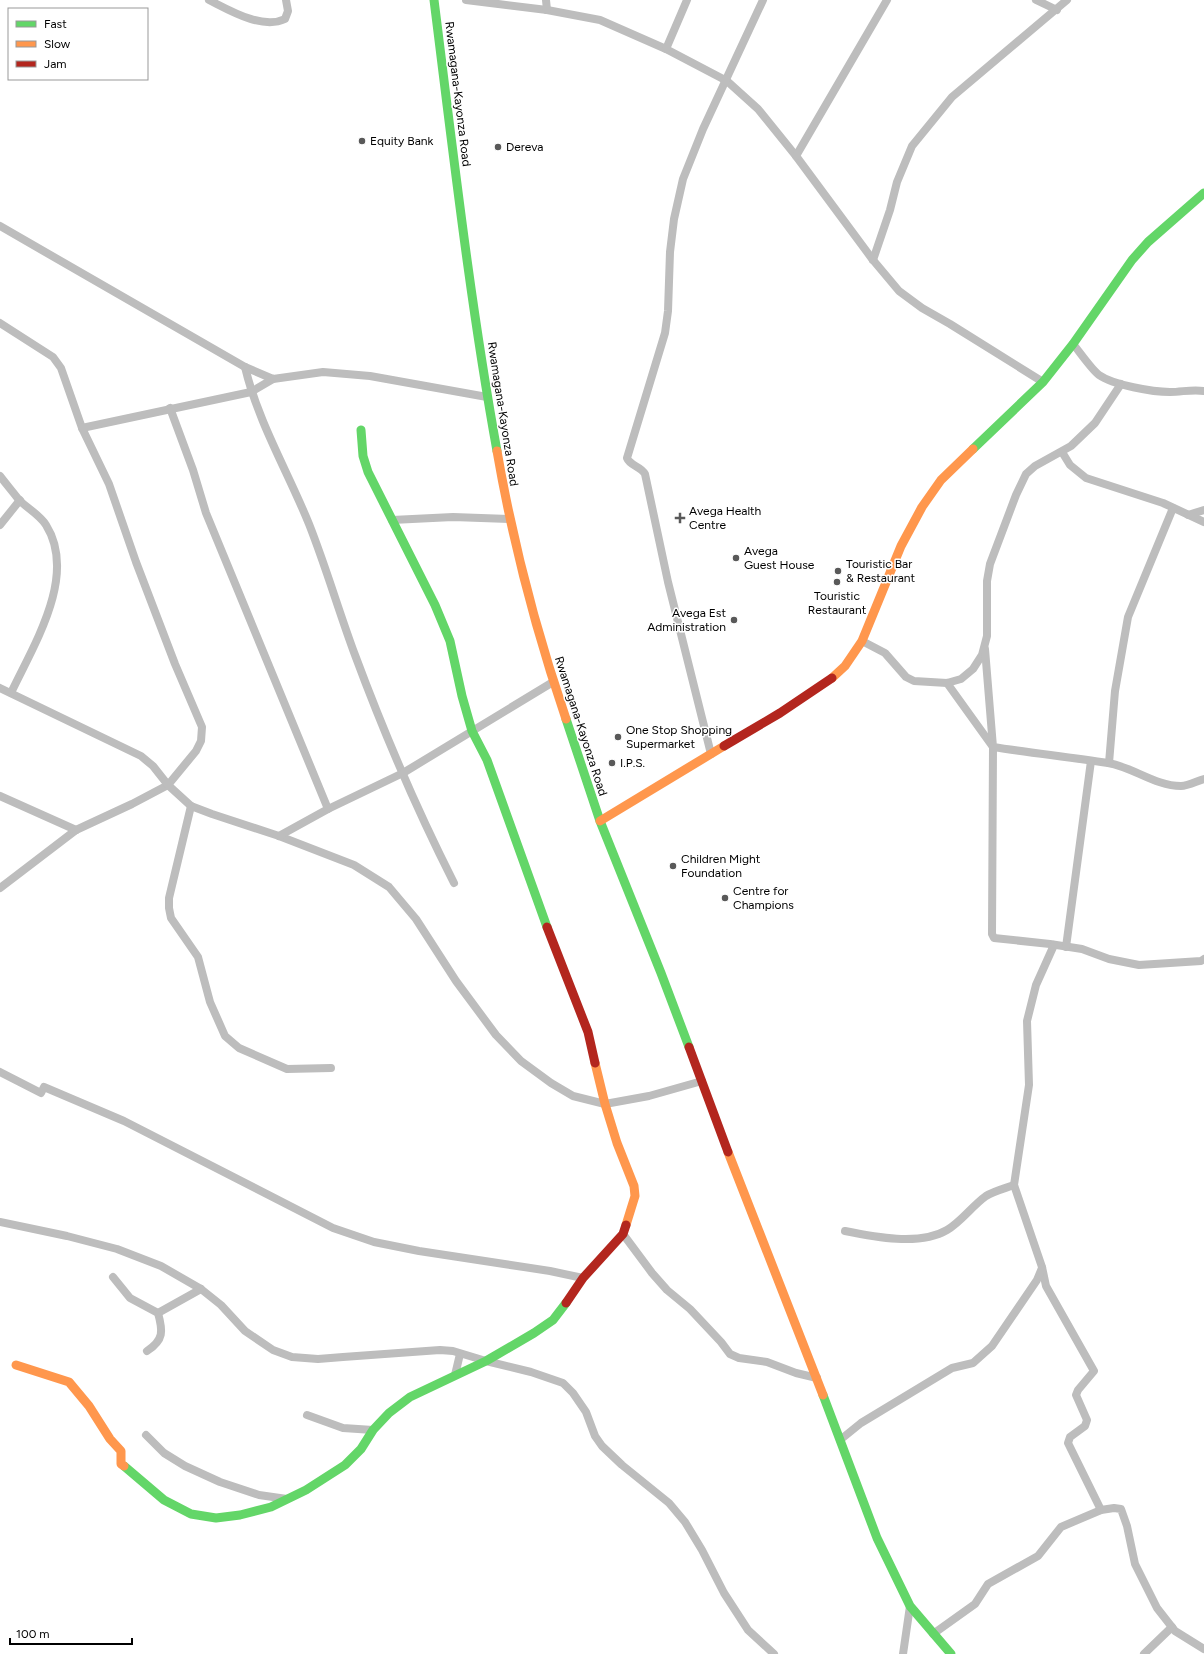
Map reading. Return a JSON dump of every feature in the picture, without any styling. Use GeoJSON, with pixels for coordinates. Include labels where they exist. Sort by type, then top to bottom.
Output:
{"type":"FeatureCollection","features":[{"type":"Feature","properties":{"kind":"main road","name":"Rwamagana-Kayonza Road"},"geometry":{"type":"LineString","coordinates":[[434,0],[470,281],[487,397],[509,519],[532,610],[553,682],[600,821],[661,973],[741,1186],[817,1378],[876,1538],[910,1606],[951,1654]]}},
{"type":"Feature","properties":{"kind":"main road"},"geometry":{"type":"LineString","coordinates":[[600,821],[780,713],[832,679],[845,666],[862,641],[901,546],[922,507],[941,480],[1043,382],[1073,344],[1132,260],[1148,242],[1204,193]]}},
{"type":"Feature","properties":{"kind":"main road"},"geometry":{"type":"LineString","coordinates":[[16,1366],[69,1382],[89,1406],[110,1439],[121,1451],[121,1464],[164,1500],[191,1514],[216,1518],[240,1515],[271,1507],[306,1490],[345,1465],[362,1449],[374,1430],[389,1413],[410,1397],[486,1361],[553,1320],[566,1304],[583,1278],[623,1234],[632,1210],[635,1196],[628,1169],[617,1143],[605,1104],[588,1032],[544,920],[487,760],[472,731],[462,696],[450,641],[435,605],[368,472],[363,456],[361,430]]}},
{"type":"Feature","properties":{"kind":"street"},"geometry":{"type":"LineString","coordinates":[[209,0],[238,15],[264,22],[279,22],[285,19],[288,11],[286,0]]}},
{"type":"Feature","properties":{"kind":"street"},"geometry":{"type":"LineString","coordinates":[[466,0],[547,10],[600,20],[666,49],[727,81],[758,109],[796,156],[873,260],[899,291],[922,308],[1043,382]]}},
{"type":"Feature","properties":{"kind":"street"},"geometry":{"type":"LineString","coordinates":[[546,0],[547,10]]}},
{"type":"Feature","properties":{"kind":"street"},"geometry":{"type":"LineString","coordinates":[[666,49],[687,0]]}},
{"type":"Feature","properties":{"kind":"street"},"geometry":{"type":"LineString","coordinates":[[711,754],[668,582],[645,474],[643,470],[629,462],[627,458],[665,333],[668,311],[670,252],[674,219],[683,179],[703,129],[727,81],[763,0]]}},
{"type":"Feature","properties":{"kind":"street"},"geometry":{"type":"LineString","coordinates":[[796,156],[887,0]]}},
{"type":"Feature","properties":{"kind":"street"},"geometry":{"type":"LineString","coordinates":[[1036,0],[1057,10]]}},
{"type":"Feature","properties":{"kind":"street"},"geometry":{"type":"LineString","coordinates":[[873,260],[890,210],[897,182],[912,146],[952,98],[1067,0]]}},
{"type":"Feature","properties":{"kind":"street"},"geometry":{"type":"LineString","coordinates":[[0,226],[245,367],[273,379]]}},
{"type":"Feature","properties":{"kind":"street"},"geometry":{"type":"LineString","coordinates":[[0,323],[53,357],[61,368],[82,428],[109,484],[136,562],[175,664],[202,727],[202,741],[196,752],[168,785],[132,804],[76,830],[0,888]]}},
{"type":"Feature","properties":{"kind":"street"},"geometry":{"type":"LineString","coordinates":[[1073,344],[1098,375],[1121,384],[1158,392],[1204,391]]}},
{"type":"Feature","properties":{"kind":"street"},"geometry":{"type":"LineString","coordinates":[[245,367],[251,392],[309,524],[356,657],[426,828],[454,883]]}},
{"type":"Feature","properties":{"kind":"street"},"geometry":{"type":"LineString","coordinates":[[82,428],[170,408],[251,392],[273,379],[323,372],[362,376],[487,397]]}},
{"type":"Feature","properties":{"kind":"street"},"geometry":{"type":"LineString","coordinates":[[862,641],[885,653],[906,677],[914,681],[947,683],[961,679],[973,669],[982,655],[987,636],[987,581],[990,564],[1016,495],[1026,474],[1035,466],[1071,446],[1095,423],[1121,384]]}},
{"type":"Feature","properties":{"kind":"street"},"geometry":{"type":"LineString","coordinates":[[170,408],[193,470],[206,513],[328,809]]}},
{"type":"Feature","properties":{"kind":"street"},"geometry":{"type":"LineString","coordinates":[[1062,452],[1070,465],[1086,478],[1163,503],[1204,522]]}},
{"type":"Feature","properties":{"kind":"street"},"geometry":{"type":"LineString","coordinates":[[0,476],[20,500],[45,524],[55,544],[58,571],[52,602],[11,693]]}},
{"type":"Feature","properties":{"kind":"street"},"geometry":{"type":"LineString","coordinates":[[0,525],[20,500]]}},
{"type":"Feature","properties":{"kind":"street"},"geometry":{"type":"LineString","coordinates":[[1109,763],[1115,691],[1128,617],[1173,508]]}},
{"type":"Feature","properties":{"kind":"street"},"geometry":{"type":"LineString","coordinates":[[1188,515],[1204,510]]}},
{"type":"Feature","properties":{"kind":"street"},"geometry":{"type":"LineString","coordinates":[[392,520],[453,517],[509,519]]}},
{"type":"Feature","properties":{"kind":"street"},"geometry":{"type":"LineString","coordinates":[[984,645],[993,747],[992,934],[994,938],[1082,949],[1109,959],[1138,965],[1204,959]]}},
{"type":"Feature","properties":{"kind":"street"},"geometry":{"type":"LineString","coordinates":[[279,836],[328,809],[403,773],[553,682]]}},
{"type":"Feature","properties":{"kind":"street"},"geometry":{"type":"LineString","coordinates":[[947,683],[993,747],[1109,763],[1122,766],[1164,783],[1181,786],[1204,779]]}},
{"type":"Feature","properties":{"kind":"street"},"geometry":{"type":"LineString","coordinates":[[0,688],[141,756],[153,766],[168,785],[191,806],[279,836],[354,865],[389,887],[416,919],[456,981],[496,1035],[521,1061],[551,1083],[573,1096],[605,1104],[649,1096],[702,1081]]}},
{"type":"Feature","properties":{"kind":"street"},"geometry":{"type":"LineString","coordinates":[[1066,947],[1091,761]]}},
{"type":"Feature","properties":{"kind":"street"},"geometry":{"type":"LineString","coordinates":[[0,796],[76,830]]}},
{"type":"Feature","properties":{"kind":"street"},"geometry":{"type":"LineString","coordinates":[[191,806],[169,898],[168,908],[171,918],[198,957],[210,1002],[225,1036],[239,1048],[287,1069],[331,1068]]}},
{"type":"Feature","properties":{"kind":"street"},"geometry":{"type":"LineString","coordinates":[[1054,945],[1036,985],[1027,1021],[1029,1085],[1014,1185],[1042,1267],[1046,1286],[1094,1371],[1078,1390],[1076,1396],[1086,1420],[1085,1426],[1070,1437],[1068,1443],[1100,1510]]}},
{"type":"Feature","properties":{"kind":"street"},"geometry":{"type":"LineString","coordinates":[[0,1072],[41,1093],[44,1087],[124,1121],[333,1228],[374,1242],[419,1251],[550,1271],[583,1278]]}},
{"type":"Feature","properties":{"kind":"street"},"geometry":{"type":"LineString","coordinates":[[845,1232],[873,1236],[921,1239],[934,1236],[947,1230],[987,1195],[1014,1185]]}},
{"type":"Feature","properties":{"kind":"street"},"geometry":{"type":"LineString","coordinates":[[0,1222],[67,1236],[118,1250],[161,1266],[201,1289],[222,1305],[245,1331],[273,1350],[292,1357],[318,1359],[343,1358],[440,1350],[530,1372],[563,1383],[573,1393],[586,1412],[595,1436],[602,1446],[622,1465],[669,1503],[685,1522],[702,1550],[724,1593],[748,1630],[774,1654]]}},
{"type":"Feature","properties":{"kind":"street"},"geometry":{"type":"LineString","coordinates":[[623,1234],[657,1279],[667,1290],[690,1309],[721,1342],[730,1354],[739,1358],[768,1362],[796,1373],[817,1378]]}},
{"type":"Feature","properties":{"kind":"street"},"geometry":{"type":"LineString","coordinates":[[840,1440],[861,1423],[952,1368],[973,1362],[992,1346],[1037,1280],[1042,1267]]}},
{"type":"Feature","properties":{"kind":"street"},"geometry":{"type":"LineString","coordinates":[[113,1277],[130,1298],[158,1313],[162,1334],[156,1345],[147,1351]]}},
{"type":"Feature","properties":{"kind":"street"},"geometry":{"type":"LineString","coordinates":[[158,1313],[201,1289]]}},
{"type":"Feature","properties":{"kind":"street"},"geometry":{"type":"LineString","coordinates":[[454,1375],[460,1354]]}},
{"type":"Feature","properties":{"kind":"street"},"geometry":{"type":"LineString","coordinates":[[307,1415],[343,1428],[374,1430]]}},
{"type":"Feature","properties":{"kind":"street"},"geometry":{"type":"LineString","coordinates":[[146,1435],[164,1453],[185,1466],[220,1482],[259,1495],[287,1499]]}},
{"type":"Feature","properties":{"kind":"street"},"geometry":{"type":"LineString","coordinates":[[933,1634],[975,1604],[988,1584],[1038,1556],[1061,1527],[1100,1510],[1114,1508],[1121,1509],[1127,1526],[1136,1564],[1157,1608],[1175,1632],[1204,1649]]}},
{"type":"Feature","properties":{"kind":"street"},"geometry":{"type":"LineString","coordinates":[[903,1654],[910,1606]]}},
{"type":"Feature","properties":{"kind":"street"},"geometry":{"type":"LineString","coordinates":[[1144,1654],[1172,1627]]}},
{"type":"Feature","properties":{"kind":"traffic: fast"},"geometry":{"type":"LineString","coordinates":[[434,0],[470,283],[497,451]]}},
{"type":"Feature","properties":{"kind":"traffic: fast"},"geometry":{"type":"LineString","coordinates":[[973,449],[1043,382],[1073,344],[1132,260],[1148,242],[1204,193]]}},
{"type":"Feature","properties":{"kind":"traffic: fast"},"geometry":{"type":"LineString","coordinates":[[361,430],[363,456],[368,472],[435,605],[450,641],[462,696],[472,731],[487,760],[547,927]]}},
{"type":"Feature","properties":{"kind":"traffic: fast"},"geometry":{"type":"LineString","coordinates":[[566,719],[600,821],[689,1047]]}},
{"type":"Feature","properties":{"kind":"traffic: fast"},"geometry":{"type":"LineString","coordinates":[[124,1466],[164,1500],[191,1514],[216,1518],[240,1515],[271,1507],[306,1490],[345,1465],[361,1449],[373,1430],[389,1413],[410,1397],[486,1361],[534,1333],[553,1320],[566,1303]]}},
{"type":"Feature","properties":{"kind":"traffic: fast"},"geometry":{"type":"LineString","coordinates":[[823,1395],[877,1538],[910,1606],[951,1654]]}},
{"type":"Feature","properties":{"kind":"traffic: slow"},"geometry":{"type":"LineString","coordinates":[[832,678],[845,666],[862,641],[901,546],[922,507],[941,480],[973,449]]}},
{"type":"Feature","properties":{"kind":"traffic: slow"},"geometry":{"type":"LineString","coordinates":[[497,451],[510,519],[526,586],[566,719]]}},
{"type":"Feature","properties":{"kind":"traffic: slow"},"geometry":{"type":"LineString","coordinates":[[600,821],[724,746]]}},
{"type":"Feature","properties":{"kind":"traffic: slow"},"geometry":{"type":"LineString","coordinates":[[595,1063],[605,1104],[617,1143],[634,1186],[635,1196],[626,1225]]}},
{"type":"Feature","properties":{"kind":"traffic: slow"},"geometry":{"type":"LineString","coordinates":[[728,1152],[823,1395]]}},
{"type":"Feature","properties":{"kind":"traffic: slow"},"geometry":{"type":"LineString","coordinates":[[16,1365],[69,1382],[89,1406],[110,1439],[121,1451],[121,1464],[124,1466]]}},
{"type":"Feature","properties":{"kind":"traffic: jam"},"geometry":{"type":"LineString","coordinates":[[724,746],[780,713],[832,678]]}},
{"type":"Feature","properties":{"kind":"traffic: jam"},"geometry":{"type":"LineString","coordinates":[[547,927],[588,1032],[595,1063]]}},
{"type":"Feature","properties":{"kind":"traffic: jam"},"geometry":{"type":"LineString","coordinates":[[689,1047],[728,1152]]}},
{"type":"Feature","properties":{"kind":"traffic: jam"},"geometry":{"type":"LineString","coordinates":[[566,1303],[583,1278],[623,1234],[626,1225]]}},
{"type":"Feature","properties":{"kind":"place","name":"Equity Bank"},"geometry":{"type":"Point","coordinates":[362,141]}},
{"type":"Feature","properties":{"kind":"place","name":"Dereva"},"geometry":{"type":"Point","coordinates":[498,147]}},
{"type":"Feature","properties":{"kind":"place","name":"Avega Health Centre"},"geometry":{"type":"Point","coordinates":[680,518]}},
{"type":"Feature","properties":{"kind":"place","name":"Avega Guest House"},"geometry":{"type":"Point","coordinates":[736,558]}},
{"type":"Feature","properties":{"kind":"place","name":"Touristic Bar & Restaurant"},"geometry":{"type":"Point","coordinates":[838,571]}},
{"type":"Feature","properties":{"kind":"place","name":"Touristic Restaurant"},"geometry":{"type":"Point","coordinates":[837,582]}},
{"type":"Feature","properties":{"kind":"place","name":"Avega Est Administration"},"geometry":{"type":"Point","coordinates":[734,620]}},
{"type":"Feature","properties":{"kind":"place","name":"One Stop Shopping Supermarket"},"geometry":{"type":"Point","coordinates":[618,737]}},
{"type":"Feature","properties":{"kind":"place","name":"I.P.S."},"geometry":{"type":"Point","coordinates":[612,763]}},
{"type":"Feature","properties":{"kind":"place","name":"Children Might Foundation"},"geometry":{"type":"Point","coordinates":[673,866]}},
{"type":"Feature","properties":{"kind":"place","name":"Centre for Champions"},"geometry":{"type":"Point","coordinates":[725,898]}}]}
